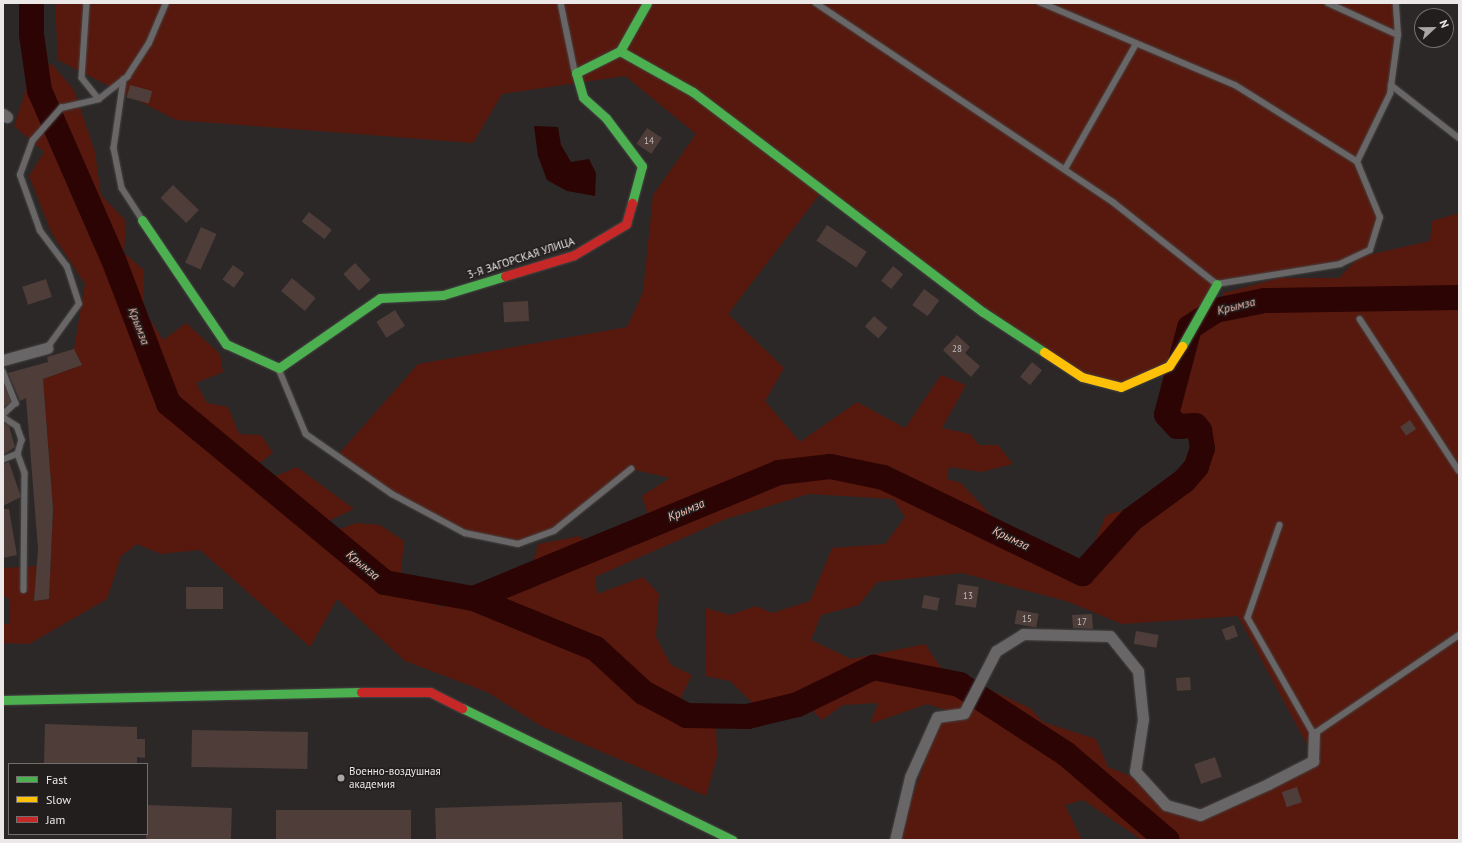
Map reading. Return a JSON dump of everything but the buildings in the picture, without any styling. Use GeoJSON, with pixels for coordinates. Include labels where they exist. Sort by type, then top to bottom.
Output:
{"type":"FeatureCollection","features":[{"type":"Feature","properties":{"kind":"street"},"geometry":{"type":"LineString","coordinates":[[576,74],[620,51],[647,3]]}},
{"type":"Feature","properties":{"kind":"street"},"geometry":{"type":"LineString","coordinates":[[620,51],[694,92],[983,312],[1082,377],[1121,387],[1169,366],[1206,309],[1217,284]]}},
{"type":"Feature","properties":{"kind":"street","name":"3-Я ЗАГОРСКАЯ УЛИЦА"},"geometry":{"type":"LineString","coordinates":[[279,368],[355,312],[380,298],[443,295],[574,255],[626,224],[642,166],[606,118],[583,97],[576,74]]}},
{"type":"Feature","properties":{"kind":"street"},"geometry":{"type":"LineString","coordinates":[[142,220],[226,344],[279,368]]}},
{"type":"Feature","properties":{"kind":"street"},"geometry":{"type":"LineString","coordinates":[[3,360],[47,348]]}},
{"type":"Feature","properties":{"kind":"street"},"geometry":{"type":"LineString","coordinates":[[895,840],[910,777],[937,717],[964,713],[996,651],[1023,634],[1110,636],[1138,671],[1143,719],[1135,770],[1166,805],[1200,815],[1268,784],[1313,761],[1314,734]]}},
{"type":"Feature","properties":{"kind":"street"},"geometry":{"type":"LineString","coordinates":[[3,700],[237,692],[430,692],[733,840]]}},
{"type":"Feature","properties":{"kind":"lane"},"geometry":{"type":"LineString","coordinates":[[87,3],[82,78],[99,100]]}},
{"type":"Feature","properties":{"kind":"lane"},"geometry":{"type":"LineString","coordinates":[[47,348],[79,304],[67,267],[40,231],[20,175],[41,127],[61,108],[99,100],[124,79],[148,43],[166,3]]}},
{"type":"Feature","properties":{"kind":"lane"},"geometry":{"type":"LineString","coordinates":[[561,3],[576,74]]}},
{"type":"Feature","properties":{"kind":"lane"},"geometry":{"type":"LineString","coordinates":[[816,3],[1113,202],[1217,284],[1340,264],[1370,250],[1380,218],[1358,162],[1236,86],[1040,3]]}},
{"type":"Feature","properties":{"kind":"lane"},"geometry":{"type":"LineString","coordinates":[[1328,3],[1398,35]]}},
{"type":"Feature","properties":{"kind":"lane"},"geometry":{"type":"LineString","coordinates":[[1358,162],[1391,85],[1398,35],[1396,3]]}},
{"type":"Feature","properties":{"kind":"lane"},"geometry":{"type":"LineString","coordinates":[[1065,169],[1136,44]]}},
{"type":"Feature","properties":{"kind":"lane"},"geometry":{"type":"LineString","coordinates":[[124,79],[114,148],[122,188],[142,220]]}},
{"type":"Feature","properties":{"kind":"lane"},"geometry":{"type":"LineString","coordinates":[[1391,85],[1459,138]]}},
{"type":"Feature","properties":{"kind":"lane"},"geometry":{"type":"LineString","coordinates":[[1360,319],[1459,471]]}},
{"type":"Feature","properties":{"kind":"lane"},"geometry":{"type":"LineString","coordinates":[[279,368],[306,434],[392,494],[464,533],[518,544],[554,531],[631,469]]}},
{"type":"Feature","properties":{"kind":"lane"},"geometry":{"type":"LineString","coordinates":[[3,371],[16,403],[3,416],[17,426],[22,440],[18,454],[25,473],[24,590]]}},
{"type":"Feature","properties":{"kind":"lane"},"geometry":{"type":"LineString","coordinates":[[3,460],[18,454]]}},
{"type":"Feature","properties":{"kind":"lane"},"geometry":{"type":"LineString","coordinates":[[1280,525],[1248,618],[1314,734],[1459,635]]}},
{"type":"Feature","properties":{"kind":"shaded area"},"geometry":{"type":"Polygon","coordinates":[[[55,3],[1396,3],[1398,35],[1390,94],[1358,162],[1380,218],[1370,250],[1340,264],[1217,284],[1202,316],[1224,308],[1223,293],[1279,278],[1339,278],[1359,257],[1430,241],[1432,221],[1459,213],[1459,840],[1142,840],[1083,800],[1065,805],[1082,840],[898,840],[937,725],[962,715],[927,704],[870,724],[878,703],[843,705],[822,720],[801,700],[765,715],[730,681],[705,676],[706,608],[730,615],[756,606],[772,613],[810,601],[832,548],[885,544],[905,517],[893,499],[809,494],[726,519],[595,577],[597,594],[643,577],[659,594],[656,637],[671,665],[692,675],[678,703],[716,721],[717,757],[706,796],[541,726],[487,692],[405,661],[337,599],[310,647],[200,550],[161,554],[137,544],[121,556],[107,599],[29,644],[3,643],[3,624],[10,624],[9,599],[3,595],[3,568],[37,566],[34,601],[49,599],[53,509],[43,379],[82,365],[74,349],[85,284],[51,232],[29,176],[44,152],[14,126],[26,89],[51,63],[74,90],[95,152],[101,195],[126,221],[124,253],[144,270],[144,310],[163,340],[186,323],[220,354],[223,372],[196,383],[207,403],[228,407],[239,434],[261,435],[273,453],[252,469],[257,484],[297,467],[354,509],[330,520],[334,531],[357,523],[380,525],[404,541],[399,591],[442,607],[528,580],[538,544],[580,536],[593,551],[654,534],[642,496],[670,478],[631,469],[554,531],[518,544],[465,533],[392,494],[337,456],[418,364],[627,327],[643,292],[653,195],[696,134],[625,76],[502,94],[473,143],[176,120],[58,60],[55,3]],[[823,190],[728,314],[784,368],[765,401],[800,442],[857,402],[905,428],[941,375],[966,385],[942,428],[970,434],[979,445],[998,445],[1013,464],[981,472],[949,467],[947,479],[961,483],[1030,557],[1082,572],[1106,515],[1164,499],[1193,445],[1177,412],[1168,366],[1121,387],[1082,377],[823,190]],[[962,573],[877,582],[859,605],[821,615],[811,640],[851,659],[925,644],[941,668],[1030,708],[1043,722],[1096,739],[1108,767],[1145,782],[1184,815],[1316,761],[1238,616],[1122,624],[1069,602],[962,573]]]}},
{"type":"Feature","properties":{"kind":"shaded area"},"geometry":{"type":"Polygon","coordinates":[[[534,126],[558,127],[561,145],[571,162],[589,159],[596,173],[595,196],[567,191],[547,180],[538,156],[534,126]]]}},
{"type":"Feature","properties":{"kind":"waterway","name":"Крымза"},"geometry":{"type":"LineString","coordinates":[[31,3],[31,34],[39,90],[113,259],[168,403],[384,582],[473,598],[778,472],[830,466],[883,477],[1082,573],[1131,519],[1184,480],[1196,466],[1202,448],[1199,430],[1195,425],[1177,426],[1166,414],[1189,327],[1215,310],[1264,300],[1459,297]]}},
{"type":"Feature","properties":{"kind":"waterway"},"geometry":{"type":"LineString","coordinates":[[473,598],[595,648],[643,692],[686,715],[747,716],[797,704],[873,667],[959,684],[1065,753],[1167,840]]}},
{"type":"Feature","properties":{"kind":"traffic: fast"},"geometry":{"type":"LineString","coordinates":[[632,203],[642,166],[606,118],[583,97],[576,73],[620,51],[647,3]]}},
{"type":"Feature","properties":{"kind":"traffic: fast"},"geometry":{"type":"LineString","coordinates":[[620,51],[693,92],[983,312],[1044,352]]}},
{"type":"Feature","properties":{"kind":"traffic: fast"},"geometry":{"type":"LineString","coordinates":[[142,220],[226,344],[279,368],[380,298],[443,295],[505,276]]}},
{"type":"Feature","properties":{"kind":"traffic: fast"},"geometry":{"type":"LineString","coordinates":[[1182,346],[1217,284]]}},
{"type":"Feature","properties":{"kind":"traffic: fast"},"geometry":{"type":"LineString","coordinates":[[3,700],[361,692]]}},
{"type":"Feature","properties":{"kind":"traffic: fast"},"geometry":{"type":"LineString","coordinates":[[462,708],[733,840]]}},
{"type":"Feature","properties":{"kind":"traffic: slow"},"geometry":{"type":"LineString","coordinates":[[1044,352],[1082,377],[1121,387],[1169,366],[1182,346]]}},
{"type":"Feature","properties":{"kind":"traffic: jam"},"geometry":{"type":"LineString","coordinates":[[505,276],[574,255],[626,224],[632,203]]}},
{"type":"Feature","properties":{"kind":"traffic: jam"},"geometry":{"type":"LineString","coordinates":[[361,692],[430,692],[462,708]]}},
{"type":"Feature","properties":{"kind":"place","name":"Военно-воздушная академия"},"geometry":{"type":"Point","coordinates":[341,778]}}]}
